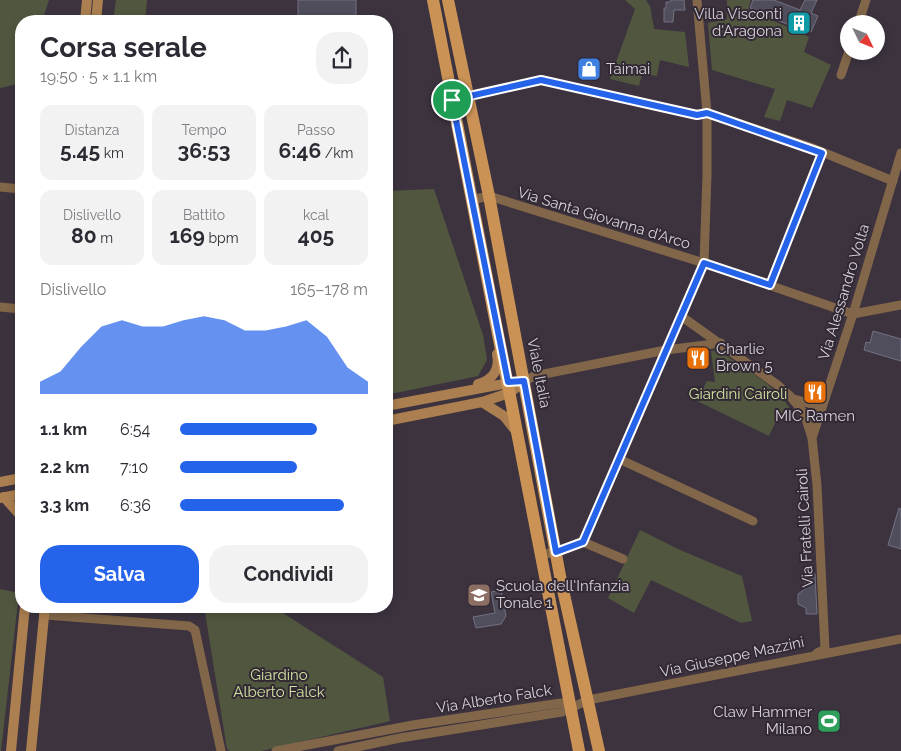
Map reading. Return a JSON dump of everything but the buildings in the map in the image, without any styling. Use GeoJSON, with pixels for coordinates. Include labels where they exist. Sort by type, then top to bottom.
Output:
{"type":"FeatureCollection","features":[{"type":"Feature","properties":{"kind":"main road"},"geometry":{"type":"LineString","coordinates":[[433,0],[579,751]]}},
{"type":"Feature","properties":{"kind":"main road","name":"Viale Italia"},"geometry":{"type":"LineString","coordinates":[[448,0],[489,196],[556,552],[599,751]]}},
{"type":"Feature","properties":{"kind":"street"},"geometry":{"type":"LineString","coordinates":[[86,15],[87,0]]}},
{"type":"Feature","properties":{"kind":"street"},"geometry":{"type":"LineString","coordinates":[[97,15],[98,0]]}},
{"type":"Feature","properties":{"kind":"street"},"geometry":{"type":"LineString","coordinates":[[98,15],[104,0]]}},
{"type":"Feature","properties":{"kind":"street"},"geometry":{"type":"LineString","coordinates":[[583,542],[704,263],[708,175],[707,113],[697,0]]}},
{"type":"Feature","properties":{"kind":"street"},"geometry":{"type":"LineString","coordinates":[[861,15],[866,0]]}},
{"type":"Feature","properties":{"kind":"street"},"geometry":{"type":"LineString","coordinates":[[841,75],[846,60]]}},
{"type":"Feature","properties":{"kind":"street"},"geometry":{"type":"LineString","coordinates":[[452,100],[541,80],[697,115],[707,113],[822,153],[892,181]]}},
{"type":"Feature","properties":{"kind":"street"},"geometry":{"type":"LineString","coordinates":[[770,285],[822,153]]}},
{"type":"Feature","properties":{"kind":"street","name":"Via Alessandro Volta"},"geometry":{"type":"LineString","coordinates":[[812,438],[853,314],[901,153]]}},
{"type":"Feature","properties":{"kind":"street"},"geometry":{"type":"LineString","coordinates":[[0,187],[15,188]]}},
{"type":"Feature","properties":{"kind":"street","name":"Via Santa Giovanna d'Arco"},"geometry":{"type":"LineString","coordinates":[[471,200],[489,196],[704,263],[853,314]]}},
{"type":"Feature","properties":{"kind":"street"},"geometry":{"type":"LineString","coordinates":[[853,314],[901,304]]}},
{"type":"Feature","properties":{"kind":"street"},"geometry":{"type":"LineString","coordinates":[[461,391],[491,378],[498,365],[490,318],[492,305]]}},
{"type":"Feature","properties":{"kind":"street"},"geometry":{"type":"LineString","coordinates":[[0,307],[15,309]]}},
{"type":"Feature","properties":{"kind":"street","name":"Via Fratelli Cairoli"},"geometry":{"type":"LineString","coordinates":[[681,316],[779,386],[804,413],[812,438],[817,485],[825,649],[814,654]]}},
{"type":"Feature","properties":{"kind":"street"},"geometry":{"type":"LineString","coordinates":[[393,420],[482,402],[534,376],[666,350],[721,343]]}},
{"type":"Feature","properties":{"kind":"street"},"geometry":{"type":"LineString","coordinates":[[393,405],[461,391],[509,387]]}},
{"type":"Feature","properties":{"kind":"street","name":"Via Fratelli Cairoli"},"geometry":{"type":"LineString","coordinates":[[794,400],[822,407]]}},
{"type":"Feature","properties":{"kind":"street"},"geometry":{"type":"LineString","coordinates":[[482,402],[504,416],[518,434]]}},
{"type":"Feature","properties":{"kind":"street"},"geometry":{"type":"LineString","coordinates":[[618,459],[753,521]]}},
{"type":"Feature","properties":{"kind":"street"},"geometry":{"type":"LineString","coordinates":[[0,482],[15,479]]}},
{"type":"Feature","properties":{"kind":"street"},"geometry":{"type":"LineString","coordinates":[[2,498],[15,495]]}},
{"type":"Feature","properties":{"kind":"street"},"geometry":{"type":"LineString","coordinates":[[2,498],[15,510]]}},
{"type":"Feature","properties":{"kind":"street"},"geometry":{"type":"LineString","coordinates":[[541,555],[556,552],[583,542],[623,560]]}},
{"type":"Feature","properties":{"kind":"street"},"geometry":{"type":"LineString","coordinates":[[11,751],[24,613]]}},
{"type":"Feature","properties":{"kind":"street"},"geometry":{"type":"LineString","coordinates":[[36,751],[31,751],[45,613]]}},
{"type":"Feature","properties":{"kind":"street"},"geometry":{"type":"LineString","coordinates":[[64,613],[189,626],[195,630],[220,751]]}},
{"type":"Feature","properties":{"kind":"street","name":"Via Giuseppe Mazzini"},"geometry":{"type":"LineString","coordinates":[[570,706],[588,700],[814,654],[901,639]]}},
{"type":"Feature","properties":{"kind":"street","name":"Via Alberto Falck"},"geometry":{"type":"LineString","coordinates":[[276,751],[414,725],[561,703],[570,706]]}},
{"type":"Feature","properties":{"kind":"street","name":"Via Alberto Falck"},"geometry":{"type":"LineString","coordinates":[[338,751],[400,738],[562,712],[570,706]]}},
{"type":"Feature","properties":{"kind":"green space"},"geometry":{"type":"Polygon","coordinates":[[[0,0],[49,0],[44,15],[15,15],[15,84],[0,88],[0,0]]]}},
{"type":"Feature","properties":{"kind":"green space"},"geometry":{"type":"Polygon","coordinates":[[[116,0],[147,0],[146,15],[114,15],[116,0]]]}},
{"type":"Feature","properties":{"kind":"green space"},"geometry":{"type":"Polygon","coordinates":[[[625,0],[646,0],[650,6],[654,29],[685,32],[689,67],[660,60],[657,76],[642,74],[639,86],[610,79],[635,9],[625,0]]]}},
{"type":"Feature","properties":{"kind":"green space"},"geometry":{"type":"Polygon","coordinates":[[[727,0],[751,0],[748,9],[809,37],[804,52],[831,65],[812,108],[787,100],[780,121],[764,117],[775,89],[712,70],[708,23],[727,19],[727,0]]]}},
{"type":"Feature","properties":{"kind":"green space"},"geometry":{"type":"Polygon","coordinates":[[[434,189],[483,335],[487,360],[478,376],[393,394],[393,191],[434,189]]]}},
{"type":"Feature","properties":{"kind":"green space","name":"Giardini Cairoli"},"geometry":{"type":"Polygon","coordinates":[[[718,350],[769,385],[786,402],[792,412],[777,419],[769,436],[697,401],[707,381],[715,382],[711,351],[718,350]]]}},
{"type":"Feature","properties":{"kind":"green space"},"geometry":{"type":"Polygon","coordinates":[[[640,530],[680,550],[742,576],[752,621],[741,623],[651,580],[634,613],[608,598],[640,530]]]}},
{"type":"Feature","properties":{"kind":"green space"},"geometry":{"type":"Polygon","coordinates":[[[0,589],[15,592],[15,613],[17,613],[0,751],[0,589]]]}},
{"type":"Feature","properties":{"kind":"green space","name":"Giardino Alberto Falck"},"geometry":{"type":"Polygon","coordinates":[[[205,613],[283,613],[383,677],[390,721],[261,751],[230,751],[227,749],[205,613]]]}},
{"type":"Feature","properties":{"kind":"place","name":"Villa Visconti d'Aragona"},"geometry":{"type":"Point","coordinates":[799,23]}},
{"type":"Feature","properties":{"kind":"place","name":"Taimai"},"geometry":{"type":"Point","coordinates":[589,69]}},
{"type":"Feature","properties":{"kind":"place","name":"Charlie Brown 5"},"geometry":{"type":"Point","coordinates":[698,358]}},
{"type":"Feature","properties":{"kind":"place","name":"MIC Ramen"},"geometry":{"type":"Point","coordinates":[815,392]}},
{"type":"Feature","properties":{"kind":"place","name":"Scuola dell'Infanzia Tonale 1"},"geometry":{"type":"Point","coordinates":[479,595]}},
{"type":"Feature","properties":{"kind":"place","name":"Claw Hammer Milano"},"geometry":{"type":"Point","coordinates":[829,721]}},
{"type":"Feature","properties":{"kind":"route"},"geometry":{"type":"LineString","coordinates":[[541,80],[697,115],[707,113],[810,147],[822,153],[770,285],[704,263],[583,542],[556,552],[524,381],[508,382],[452,100],[541,80]]}}]}
